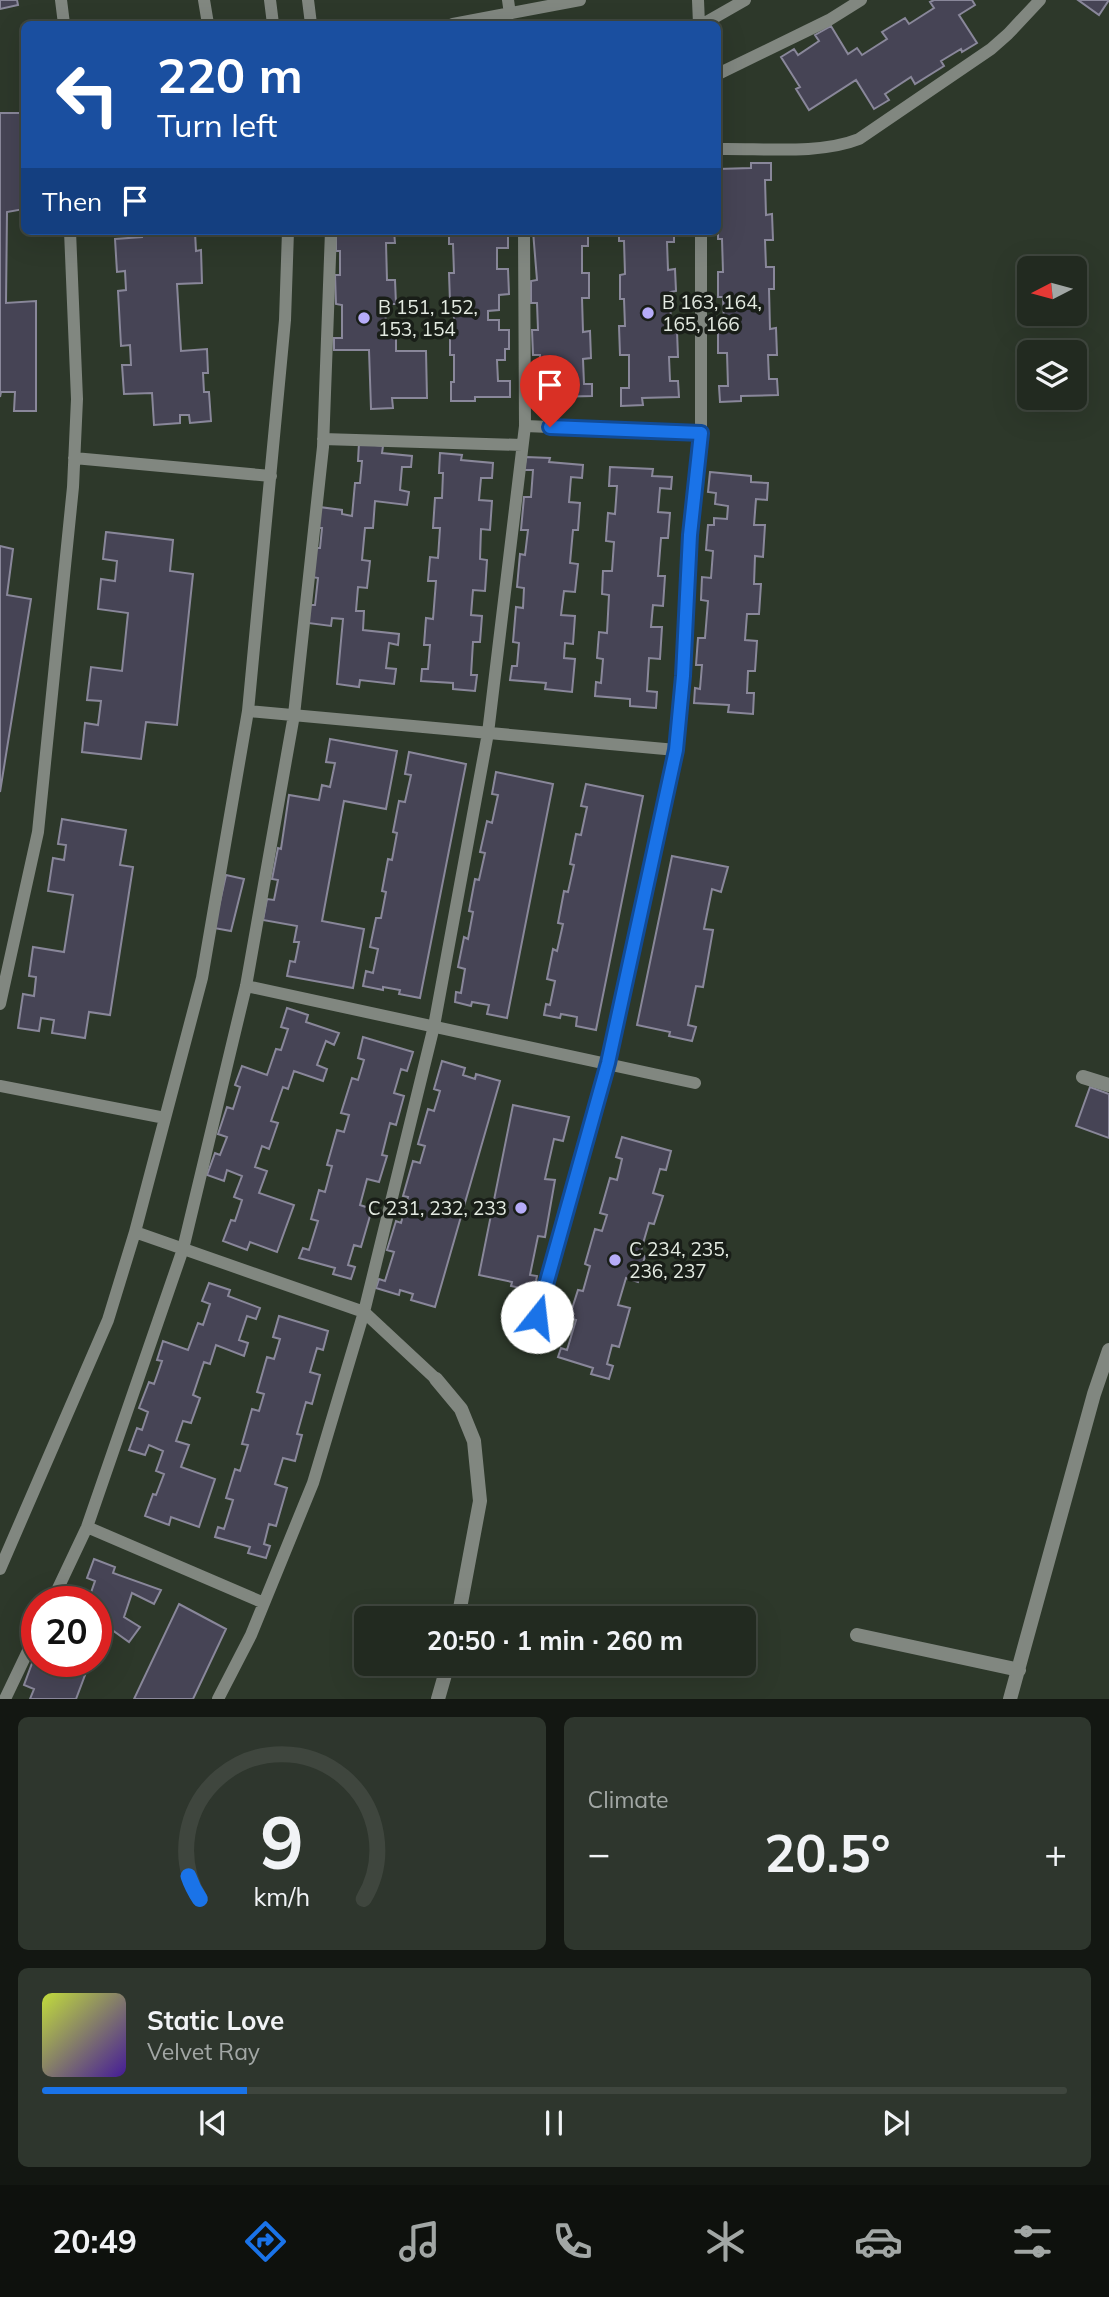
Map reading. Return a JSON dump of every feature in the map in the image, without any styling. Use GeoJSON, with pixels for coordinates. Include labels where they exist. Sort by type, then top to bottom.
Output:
{"type":"FeatureCollection","features":[{"type":"Feature","properties":{"kind":"street"},"geometry":{"type":"LineString","coordinates":[[1083,1077],[1109,1085]]}},
{"type":"Feature","properties":{"kind":"street"},"geometry":{"type":"LineString","coordinates":[[1010,1699],[1094,1394],[1109,1350]]}},
{"type":"Feature","properties":{"kind":"street"},"geometry":{"type":"LineString","coordinates":[[436,1379],[461,1409],[474,1441],[480,1501],[460,1606]]}},
{"type":"Feature","properties":{"kind":"street"},"geometry":{"type":"LineString","coordinates":[[857,1635],[1019,1670]]}},
{"type":"Feature","properties":{"kind":"street"},"geometry":{"type":"LineString","coordinates":[[438,1699],[444,1676]]}},
{"type":"Feature","properties":{"kind":"lane"},"geometry":{"type":"LineString","coordinates":[[61,0],[64,21]]}},
{"type":"Feature","properties":{"kind":"lane"},"geometry":{"type":"LineString","coordinates":[[204,0],[208,21]]}},
{"type":"Feature","properties":{"kind":"lane"},"geometry":{"type":"LineString","coordinates":[[270,0],[273,21]]}},
{"type":"Feature","properties":{"kind":"lane"},"geometry":{"type":"LineString","coordinates":[[308,0],[311,21]]}},
{"type":"Feature","properties":{"kind":"lane"},"geometry":{"type":"LineString","coordinates":[[508,0],[510,14]]}},
{"type":"Feature","properties":{"kind":"lane"},"geometry":{"type":"LineString","coordinates":[[470,21],[580,0]]}},
{"type":"Feature","properties":{"kind":"lane"},"geometry":{"type":"LineString","coordinates":[[698,0],[701,21]]}},
{"type":"Feature","properties":{"kind":"lane"},"geometry":{"type":"LineString","coordinates":[[706,21],[745,0]]}},
{"type":"Feature","properties":{"kind":"lane"},"geometry":{"type":"LineString","coordinates":[[721,73],[829,20],[861,0]]}},
{"type":"Feature","properties":{"kind":"lane"},"geometry":{"type":"LineString","coordinates":[[721,149],[823,148],[844,145],[859,139],[990,48],[1008,34],[1040,0]]}},
{"type":"Feature","properties":{"kind":"lane"},"geometry":{"type":"LineString","coordinates":[[0,1004],[38,832],[74,458],[77,399],[70,235]]}},
{"type":"Feature","properties":{"kind":"lane"},"geometry":{"type":"LineString","coordinates":[[0,1569],[108,1320],[135,1232],[202,978],[248,711],[285,320],[288,235]]}},
{"type":"Feature","properties":{"kind":"lane"},"geometry":{"type":"LineString","coordinates":[[59,1586],[87,1527],[183,1250],[246,986],[295,715],[323,439],[331,235]]}},
{"type":"Feature","properties":{"kind":"lane"},"geometry":{"type":"LineString","coordinates":[[218,1699],[251,1635],[313,1483],[364,1312],[434,1026],[488,733],[525,426],[524,235]]}},
{"type":"Feature","properties":{"kind":"lane"},"geometry":{"type":"LineString","coordinates":[[537,1317],[608,1063],[676,750],[683,676],[690,535],[701,433],[701,235]]}},
{"type":"Feature","properties":{"kind":"lane"},"geometry":{"type":"LineString","coordinates":[[525,426],[701,433]]}},
{"type":"Feature","properties":{"kind":"lane"},"geometry":{"type":"LineString","coordinates":[[323,439],[522,444]]}},
{"type":"Feature","properties":{"kind":"lane"},"geometry":{"type":"LineString","coordinates":[[74,458],[271,476]]}},
{"type":"Feature","properties":{"kind":"lane"},"geometry":{"type":"LineString","coordinates":[[248,711],[676,750]]}},
{"type":"Feature","properties":{"kind":"lane"},"geometry":{"type":"LineString","coordinates":[[246,986],[695,1083]]}},
{"type":"Feature","properties":{"kind":"lane"},"geometry":{"type":"LineString","coordinates":[[0,1086],[165,1118]]}},
{"type":"Feature","properties":{"kind":"lane"},"geometry":{"type":"LineString","coordinates":[[135,1232],[364,1312],[436,1379]]}},
{"type":"Feature","properties":{"kind":"lane"},"geometry":{"type":"LineString","coordinates":[[87,1527],[264,1603]]}},
{"type":"Feature","properties":{"kind":"lane"},"geometry":{"type":"LineString","coordinates":[[5,1699],[21,1666]]}},
{"type":"Feature","properties":{"kind":"building"},"geometry":{"type":"Polygon","coordinates":[[[0,0],[17,0],[18,5],[0,9],[0,0]]]}},
{"type":"Feature","properties":{"kind":"building"},"geometry":{"type":"Polygon","coordinates":[[[972,0],[975,5],[959,15],[977,43],[941,61],[944,66],[915,84],[911,77],[885,94],[889,100],[874,109],[856,80],[809,110],[796,89],[800,87],[781,57],[794,49],[798,55],[819,41],[815,35],[831,26],[848,54],[857,48],[862,55],[887,39],[882,32],[905,18],[909,24],[934,8],[930,2],[972,0]]]}},
{"type":"Feature","properties":{"kind":"building"},"geometry":{"type":"Polygon","coordinates":[[[1078,0],[1109,0],[1099,15],[1078,0]]]}},
{"type":"Feature","properties":{"kind":"building"},"geometry":{"type":"Polygon","coordinates":[[[0,113],[21,113],[21,210],[7,212],[6,303],[36,301],[36,411],[14,411],[15,392],[1,392],[0,397],[0,113]]]}},
{"type":"Feature","properties":{"kind":"building"},"geometry":{"type":"Polygon","coordinates":[[[751,163],[771,163],[771,180],[765,180],[766,215],[772,214],[773,240],[765,240],[766,267],[774,267],[774,289],[769,289],[770,329],[776,328],[777,355],[768,355],[769,379],[777,379],[778,395],[741,396],[741,401],[720,402],[719,386],[728,386],[727,353],[718,353],[718,324],[724,324],[723,297],[718,297],[718,272],[723,272],[722,239],[718,239],[718,235],[721,235],[722,212],[721,169],[751,168],[751,163]]]}},
{"type":"Feature","properties":{"kind":"building"},"geometry":{"type":"Polygon","coordinates":[[[195,235],[196,251],[201,250],[202,283],[177,284],[181,351],[207,349],[208,373],[203,373],[204,392],[209,392],[211,421],[190,423],[189,415],[180,415],[180,423],[154,425],[152,393],[124,394],[122,365],[131,365],[130,345],[121,346],[118,291],[126,290],[125,271],[117,272],[115,239],[195,235]]]}},
{"type":"Feature","properties":{"kind":"building","name":"B 151, 152, 153, 154"},"geometry":{"type":"Polygon","coordinates":[[[336,235],[394,235],[395,243],[386,243],[387,280],[395,280],[396,304],[385,304],[386,332],[396,332],[396,351],[426,351],[427,398],[392,398],[393,408],[371,409],[369,350],[334,350],[334,338],[342,338],[342,305],[336,304],[335,275],[340,275],[340,251],[336,251],[336,235]]]}},
{"type":"Feature","properties":{"kind":"building"},"geometry":{"type":"Polygon","coordinates":[[[449,235],[508,235],[508,248],[497,248],[497,269],[508,269],[509,294],[499,295],[499,310],[488,311],[488,320],[499,320],[499,330],[509,330],[509,349],[505,349],[505,360],[497,360],[498,381],[510,381],[510,397],[475,397],[475,401],[451,401],[454,355],[450,355],[450,322],[454,322],[454,302],[450,302],[449,273],[454,273],[453,244],[449,244],[449,235]]]}},
{"type":"Feature","properties":{"kind":"building"},"geometry":{"type":"Polygon","coordinates":[[[533,235],[588,235],[588,246],[582,246],[582,273],[589,273],[589,298],[582,298],[583,332],[590,331],[591,358],[583,359],[584,384],[592,384],[592,396],[534,400],[534,387],[541,386],[540,355],[533,355],[532,330],[538,330],[537,303],[531,303],[531,281],[537,280],[533,235]]]}},
{"type":"Feature","properties":{"kind":"building","name":"B 163, 164, 165, 166"},"geometry":{"type":"Polygon","coordinates":[[[619,235],[674,235],[674,242],[667,242],[668,270],[675,269],[676,291],[670,292],[671,331],[677,331],[678,357],[669,357],[670,381],[678,381],[679,397],[642,398],[643,405],[621,406],[621,388],[629,388],[629,355],[620,355],[619,326],[625,326],[624,299],[620,299],[620,275],[625,274],[624,241],[619,241],[619,235]]]}},
{"type":"Feature","properties":{"kind":"building"},"geometry":{"type":"Polygon","coordinates":[[[359,443],[383,446],[382,453],[412,456],[411,467],[402,467],[400,490],[409,492],[407,505],[375,501],[373,528],[365,528],[362,560],[370,561],[367,588],[358,587],[356,611],[364,611],[363,630],[399,634],[398,645],[389,643],[386,668],[396,669],[394,684],[360,680],[359,687],[337,684],[343,619],[332,618],[331,626],[308,623],[310,605],[315,605],[318,578],[312,577],[322,528],[317,528],[319,507],[342,510],[342,514],[352,516],[355,483],[360,483],[362,461],[358,461],[359,443]]]}},
{"type":"Feature","properties":{"kind":"building"},"geometry":{"type":"Polygon","coordinates":[[[440,453],[462,455],[461,460],[493,463],[492,478],[481,478],[479,500],[492,501],[490,530],[481,529],[480,559],[487,560],[485,591],[473,590],[471,615],[482,616],[480,642],[473,642],[471,675],[477,675],[475,691],[453,689],[453,683],[421,681],[422,669],[428,669],[430,645],[424,645],[426,618],[433,619],[436,581],[428,581],[430,557],[438,558],[440,528],[433,528],[435,498],[442,498],[443,473],[439,473],[440,453]]]}},
{"type":"Feature","properties":{"kind":"building"},"geometry":{"type":"Polygon","coordinates":[[[526,457],[550,458],[549,462],[583,465],[582,478],[571,477],[569,502],[580,503],[578,530],[573,530],[570,563],[578,564],[575,592],[564,591],[561,615],[575,616],[573,644],[565,643],[564,658],[575,659],[572,692],[545,689],[546,683],[510,680],[512,666],[517,666],[519,643],[513,642],[516,607],[523,608],[524,588],[517,587],[520,554],[525,555],[528,530],[521,530],[524,497],[531,497],[533,470],[524,470],[526,457]]]}},
{"type":"Feature","properties":{"kind":"building"},"geometry":{"type":"Polygon","coordinates":[[[610,467],[653,469],[652,476],[672,477],[671,489],[660,488],[658,512],[670,513],[668,538],[661,538],[658,576],[665,576],[663,606],[653,605],[651,627],[662,627],[660,659],[649,658],[647,691],[657,692],[656,708],[630,706],[630,699],[595,696],[596,682],[601,683],[603,659],[597,658],[599,632],[607,633],[609,595],[602,594],[603,571],[612,571],[614,542],[606,541],[608,513],[615,514],[617,486],[609,486],[610,467]]]}},
{"type":"Feature","properties":{"kind":"building"},"geometry":{"type":"Polygon","coordinates":[[[710,472],[751,476],[751,482],[768,483],[767,500],[756,499],[754,525],[765,525],[763,557],[755,556],[754,584],[761,584],[759,614],[747,614],[745,640],[757,641],[755,671],[748,671],[747,693],[754,693],[753,714],[728,712],[729,705],[694,703],[695,688],[700,689],[702,665],[696,665],[698,638],[705,638],[708,601],[701,600],[702,577],[711,578],[713,551],[706,550],[708,525],[714,525],[714,518],[727,519],[728,506],[715,504],[716,493],[708,492],[710,472]]]}},
{"type":"Feature","properties":{"kind":"building"},"geometry":{"type":"Polygon","coordinates":[[[106,532],[173,540],[170,571],[193,574],[177,725],[146,722],[141,759],[82,752],[85,723],[98,725],[101,701],[87,700],[91,667],[122,671],[128,613],[98,609],[101,579],[115,581],[117,561],[103,559],[106,532]]]}},
{"type":"Feature","properties":{"kind":"building"},"geometry":{"type":"Polygon","coordinates":[[[0,546],[13,549],[7,595],[31,599],[0,792],[0,546]]]}},
{"type":"Feature","properties":{"kind":"building"},"geometry":{"type":"Polygon","coordinates":[[[330,739],[397,751],[386,809],[344,801],[322,921],[364,929],[353,988],[287,976],[290,961],[295,962],[299,942],[294,942],[297,926],[263,920],[267,899],[274,900],[278,880],[272,879],[278,848],[281,849],[289,795],[319,800],[322,785],[330,787],[335,763],[326,762],[330,739]]]}},
{"type":"Feature","properties":{"kind":"building"},"geometry":{"type":"Polygon","coordinates":[[[409,752],[466,764],[420,998],[399,994],[400,990],[363,986],[366,971],[373,973],[378,949],[370,947],[376,918],[381,918],[386,892],[382,891],[388,859],[392,860],[397,833],[393,832],[399,801],[405,802],[411,775],[405,774],[409,752]]]}},
{"type":"Feature","properties":{"kind":"building"},"geometry":{"type":"Polygon","coordinates":[[[496,772],[553,784],[507,1018],[487,1014],[489,1005],[472,1002],[471,1006],[455,1002],[456,992],[461,993],[465,969],[458,967],[464,937],[468,939],[473,912],[469,911],[475,879],[479,880],[485,853],[480,852],[487,821],[492,823],[498,795],[492,794],[496,772]]]}},
{"type":"Feature","properties":{"kind":"building"},"geometry":{"type":"Polygon","coordinates":[[[586,784],[643,796],[596,1030],[576,1026],[577,1017],[544,1015],[546,1004],[550,1005],[555,981],[547,979],[553,949],[557,951],[563,924],[558,923],[564,891],[568,892],[574,865],[570,864],[576,834],[581,835],[587,807],[581,806],[586,784]]]}},
{"type":"Feature","properties":{"kind":"building"},"geometry":{"type":"Polygon","coordinates":[[[62,819],[126,830],[120,865],[133,867],[110,1015],[89,1012],[85,1038],[52,1033],[54,1020],[41,1018],[39,1031],[18,1028],[23,994],[34,996],[36,977],[29,976],[33,947],[64,952],[73,895],[48,891],[53,858],[64,860],[66,845],[58,844],[62,819]]]}},
{"type":"Feature","properties":{"kind":"building"},"geometry":{"type":"Polygon","coordinates":[[[672,856],[728,867],[721,892],[712,889],[704,929],[713,930],[703,987],[696,986],[688,1025],[696,1027],[692,1041],[669,1036],[670,1032],[637,1025],[672,856]]]}},
{"type":"Feature","properties":{"kind":"building"},"geometry":{"type":"Polygon","coordinates":[[[226,875],[244,879],[231,931],[214,928],[226,875]]]}},
{"type":"Feature","properties":{"kind":"building"},"geometry":{"type":"Polygon","coordinates":[[[287,1008],[308,1015],[306,1022],[339,1033],[334,1045],[326,1041],[317,1065],[327,1069],[323,1081],[294,1071],[288,1089],[283,1087],[271,1121],[278,1123],[269,1149],[262,1146],[255,1167],[267,1171],[259,1193],[294,1205],[277,1252],[250,1242],[247,1250],[223,1241],[231,1220],[235,1221],[242,1200],[234,1197],[242,1176],[227,1170],[224,1181],[207,1175],[215,1153],[220,1155],[227,1137],[218,1134],[227,1107],[233,1109],[240,1087],[235,1085],[242,1066],[267,1075],[276,1049],[281,1050],[288,1029],[281,1027],[287,1008]]]}},
{"type":"Feature","properties":{"kind":"building"},"geometry":{"type":"Polygon","coordinates":[[[363,1037],[413,1052],[407,1071],[401,1069],[394,1093],[404,1096],[396,1125],[390,1123],[382,1155],[387,1156],[379,1182],[367,1179],[360,1205],[372,1209],[361,1247],[354,1245],[348,1265],[355,1267],[351,1279],[333,1274],[335,1268],[299,1258],[303,1248],[309,1250],[318,1221],[311,1219],[319,1190],[325,1192],[332,1166],[327,1165],[337,1130],[344,1132],[349,1115],[341,1113],[352,1078],[358,1080],[364,1060],[358,1058],[363,1037]]]}},
{"type":"Feature","properties":{"kind":"building"},"geometry":{"type":"Polygon","coordinates":[[[442,1061],[465,1068],[463,1075],[475,1079],[476,1074],[500,1081],[435,1307],[411,1300],[413,1294],[400,1290],[399,1295],[376,1288],[379,1279],[385,1281],[394,1252],[387,1250],[396,1221],[401,1223],[408,1197],[403,1196],[413,1161],[420,1163],[425,1146],[418,1144],[428,1109],[434,1111],[440,1091],[434,1089],[442,1061]]]}},
{"type":"Feature","properties":{"kind":"building"},"geometry":{"type":"Polygon","coordinates":[[[1090,1087],[1109,1094],[1109,1138],[1076,1126],[1090,1087]]]}},
{"type":"Feature","properties":{"kind":"building","name":"C 231, 232, 233"},"geometry":{"type":"Polygon","coordinates":[[[513,1105],[569,1117],[563,1141],[554,1139],[545,1179],[555,1180],[545,1237],[538,1236],[530,1275],[537,1276],[534,1291],[511,1286],[512,1282],[479,1275],[513,1105]]]}},
{"type":"Feature","properties":{"kind":"building","name":"C 234, 235, 236, 237"},"geometry":{"type":"Polygon","coordinates":[[[622,1137],[671,1151],[666,1170],[660,1169],[653,1193],[663,1196],[654,1224],[649,1223],[640,1254],[645,1256],[638,1282],[626,1278],[618,1305],[630,1308],[619,1347],[612,1345],[607,1364],[613,1366],[609,1379],[591,1374],[593,1368],[558,1357],[561,1348],[567,1350],[576,1320],[569,1318],[578,1290],[583,1291],[590,1266],[585,1264],[595,1229],[602,1231],[607,1215],[600,1213],[610,1178],[617,1180],[622,1159],[616,1157],[622,1137]]]}},
{"type":"Feature","properties":{"kind":"building"},"geometry":{"type":"Polygon","coordinates":[[[209,1283],[230,1290],[228,1296],[260,1308],[256,1319],[247,1316],[239,1340],[248,1343],[244,1356],[216,1345],[210,1364],[204,1362],[193,1395],[200,1398],[191,1423],[183,1421],[176,1441],[189,1445],[181,1467],[215,1479],[199,1527],[171,1517],[169,1525],[145,1516],[164,1474],[156,1471],[163,1451],[149,1445],[145,1455],[129,1450],[137,1428],[142,1430],[148,1412],[139,1408],[149,1382],[154,1384],[162,1361],[157,1360],[163,1341],[188,1350],[198,1323],[203,1325],[210,1304],[202,1301],[209,1283]]]}},
{"type":"Feature","properties":{"kind":"building"},"geometry":{"type":"Polygon","coordinates":[[[279,1316],[328,1331],[323,1350],[317,1348],[310,1372],[320,1375],[312,1404],[306,1402],[297,1434],[302,1435],[295,1461],[283,1458],[275,1484],[287,1488],[276,1526],[269,1524],[264,1544],[270,1546],[266,1558],[248,1553],[250,1547],[215,1537],[218,1527],[224,1529],[233,1500],[226,1498],[235,1469],[240,1471],[248,1445],[242,1444],[252,1409],[259,1411],[264,1394],[257,1392],[267,1357],[274,1359],[280,1339],[273,1337],[279,1316]]]}},
{"type":"Feature","properties":{"kind":"building"},"geometry":{"type":"Polygon","coordinates":[[[94,1559],[115,1567],[113,1573],[161,1590],[154,1604],[132,1593],[124,1617],[140,1627],[129,1642],[112,1630],[112,1586],[93,1586],[95,1581],[87,1578],[94,1559]]]}},
{"type":"Feature","properties":{"kind":"building"},"geometry":{"type":"Polygon","coordinates":[[[179,1604],[226,1629],[193,1699],[134,1699],[179,1604]]]}},
{"type":"Feature","properties":{"kind":"building"},"geometry":{"type":"Polygon","coordinates":[[[27,1677],[84,1677],[76,1699],[30,1699],[34,1689],[24,1685],[27,1677]]]}},
{"type":"Feature","properties":{"kind":"place","name":"B 163, 164, 165, 166"},"geometry":{"type":"Point","coordinates":[648,313]}},
{"type":"Feature","properties":{"kind":"place","name":"B 151, 152, 153, 154"},"geometry":{"type":"Point","coordinates":[364,318]}},
{"type":"Feature","properties":{"kind":"place","name":"C 231, 232, 233"},"geometry":{"type":"Point","coordinates":[521,1208]}},
{"type":"Feature","properties":{"kind":"place","name":"C 234, 235, 236, 237"},"geometry":{"type":"Point","coordinates":[615,1260]}},
{"type":"Feature","properties":{"kind":"route"},"geometry":{"type":"LineString","coordinates":[[537,1317],[608,1063],[676,750],[683,676],[690,535],[701,433],[550,427]]}}]}
